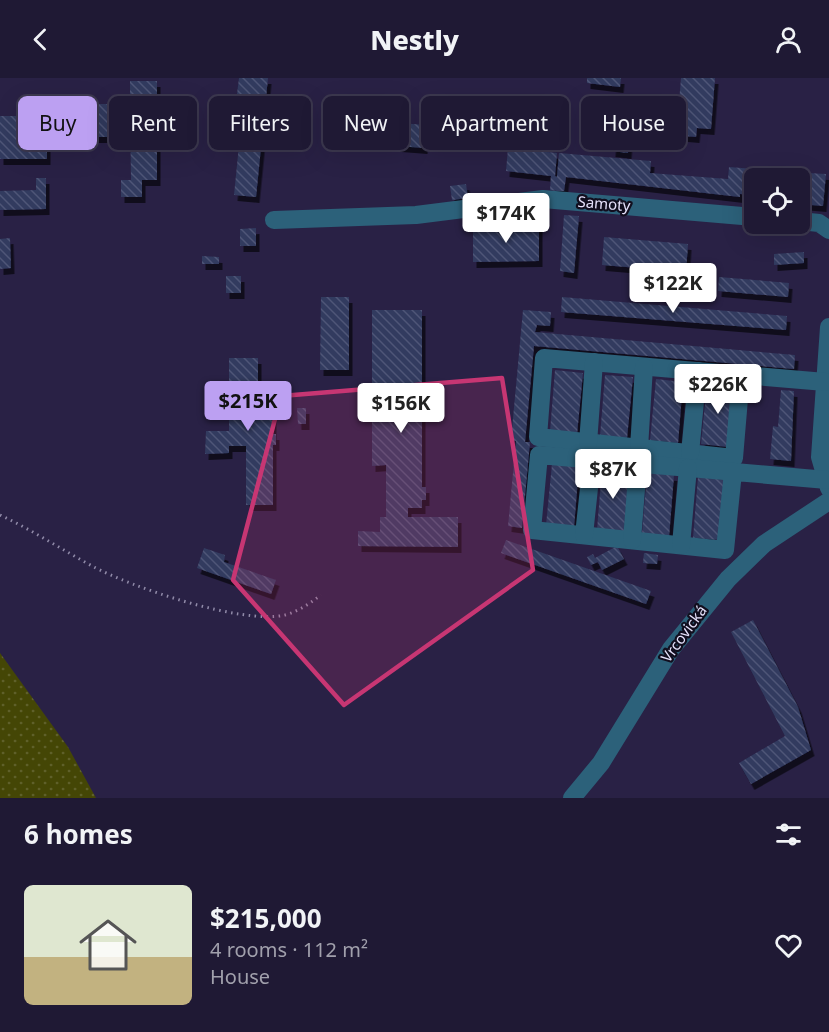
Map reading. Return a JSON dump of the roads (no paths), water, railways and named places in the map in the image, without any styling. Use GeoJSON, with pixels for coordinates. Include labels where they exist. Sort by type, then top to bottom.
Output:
{"type":"FeatureCollection","features":[{"type":"Feature","properties":{"kind":"street","name":"Samoty"},"geometry":{"type":"LineString","coordinates":[[274,220],[416,214],[543,199],[744,217]]}},
{"type":"Feature","properties":{"kind":"street"},"geometry":{"type":"LineString","coordinates":[[810,223],[819,223],[829,230]]}},
{"type":"Feature","properties":{"kind":"street"},"geometry":{"type":"LineString","coordinates":[[689,460],[733,472],[828,484],[820,457],[829,327]]}},
{"type":"Feature","properties":{"kind":"street"},"geometry":{"type":"LineString","coordinates":[[741,375],[734,458],[689,460],[590,451],[538,437],[544,358],[825,382]]}},
{"type":"Feature","properties":{"kind":"street"},"geometry":{"type":"LineString","coordinates":[[584,535],[594,362]]}},
{"type":"Feature","properties":{"kind":"street"},"geometry":{"type":"LineString","coordinates":[[632,540],[644,367]]}},
{"type":"Feature","properties":{"kind":"street"},"geometry":{"type":"LineString","coordinates":[[681,545],[698,371]]}},
{"type":"Feature","properties":{"kind":"street"},"geometry":{"type":"LineString","coordinates":[[590,451],[539,455],[532,530],[725,550],[733,472]]}},
{"type":"Feature","properties":{"kind":"street","name":"Vrcovická"},"geometry":{"type":"LineString","coordinates":[[572,798],[601,763],[671,649],[728,579],[764,544],[829,501]]}}]}
